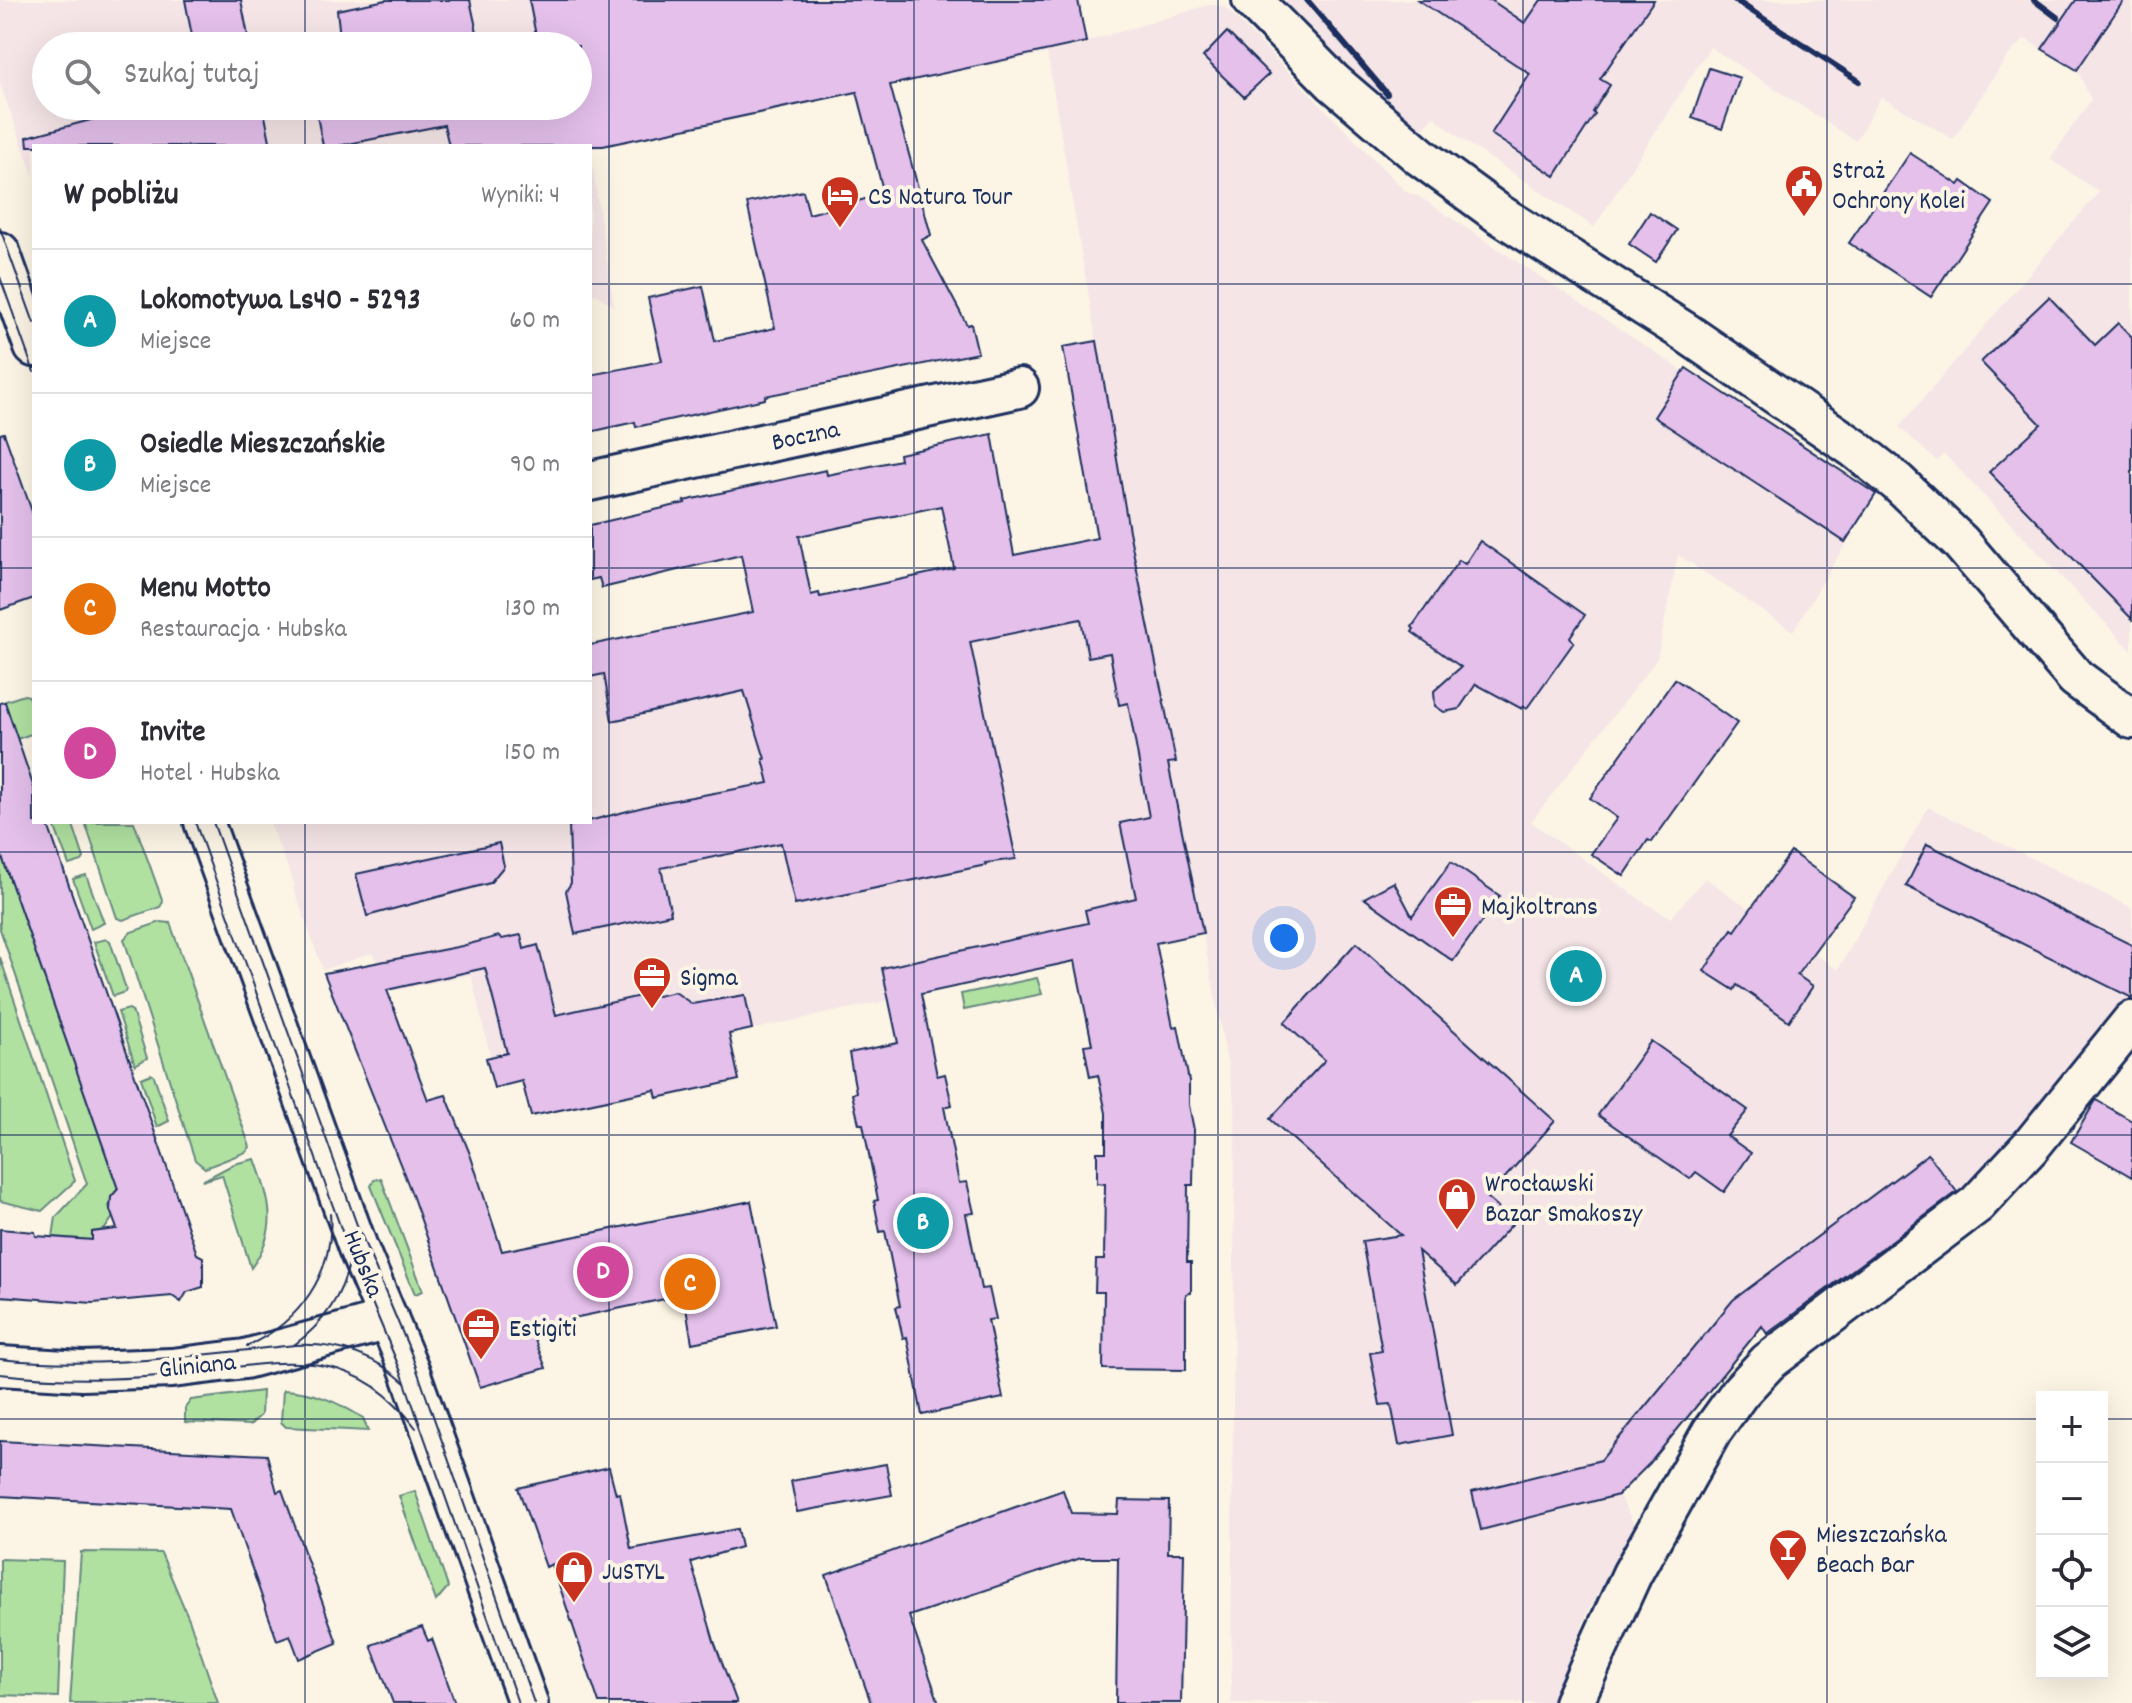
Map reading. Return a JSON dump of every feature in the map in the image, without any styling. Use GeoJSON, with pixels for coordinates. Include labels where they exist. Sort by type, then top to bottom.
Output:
{"type":"FeatureCollection","features":[{"type":"Feature","properties":{"kind":"street"},"geometry":{"type":"LineString","coordinates":[[1252,0],[1333,82],[1421,157],[1511,222],[1710,349],[1854,448],[1897,482],[1961,543],[2076,678],[2132,719]]}},
{"type":"Feature","properties":{"kind":"street"},"geometry":{"type":"LineString","coordinates":[[0,252],[32,341]]}},
{"type":"Feature","properties":{"kind":"street","name":"Boczna"},"geometry":{"type":"LineString","coordinates":[[592,481],[1019,388]]}},
{"type":"Feature","properties":{"kind":"street","name":"Hubska"},"geometry":{"type":"LineString","coordinates":[[205,824],[358,1248],[389,1320],[528,1703]]}},
{"type":"Feature","properties":{"kind":"street"},"geometry":{"type":"LineString","coordinates":[[1573,1703],[1632,1574],[1712,1431],[1740,1392],[1768,1362],[1977,1204],[2030,1147],[2132,1021]]}},
{"type":"Feature","properties":{"kind":"street","name":"Gliniana"},"geometry":{"type":"LineString","coordinates":[[0,1366],[82,1371],[186,1367],[245,1359],[389,1320]]}},
{"type":"Feature","properties":{"kind":"shaded area"},"geometry":{"type":"Polygon","coordinates":[[[0,0],[1038,0],[1046,50],[1086,42],[1208,5],[1224,6],[1406,192],[1418,196],[1876,494],[1793,631],[1678,555],[1657,659],[1531,822],[1671,918],[1705,878],[1838,970],[1928,807],[2132,908],[2132,999],[1987,1173],[1978,1173],[1958,1193],[1767,1334],[1761,1326],[1650,1463],[1619,1495],[1635,1526],[1589,1609],[1552,1703],[1231,1703],[1235,1104],[1203,933],[497,1084],[471,975],[395,990],[372,953],[323,970],[293,887],[295,885],[270,824],[592,824],[592,645],[1129,531],[1047,53],[592,149],[592,144],[32,144],[32,172],[0,84],[0,0]]]}},
{"type":"Feature","properties":{"kind":"shaded area"},"geometry":{"type":"Polygon","coordinates":[[[1268,0],[2132,0],[2132,651],[1944,454],[1937,461],[1899,427],[2099,192],[2050,159],[2091,100],[2077,69],[2025,39],[2009,54],[1953,139],[1881,97],[1856,141],[1710,47],[1594,227],[1460,138],[1433,116],[1416,139],[1268,0]]]}},
{"type":"Feature","properties":{"kind":"shaded area"},"geometry":{"type":"Polygon","coordinates":[[[592,165],[614,306],[596,294],[592,295],[592,165]]]}},
{"type":"Feature","properties":{"kind":"green space"},"geometry":{"type":"Polygon","coordinates":[[[29,696],[32,734],[17,739],[0,715],[0,703],[29,696]]]}},
{"type":"Feature","properties":{"kind":"green space"},"geometry":{"type":"Polygon","coordinates":[[[54,824],[73,824],[84,858],[69,865],[54,824]]]}},
{"type":"Feature","properties":{"kind":"green space"},"geometry":{"type":"Polygon","coordinates":[[[86,824],[135,824],[163,902],[160,907],[123,920],[117,918],[86,824]]]}},
{"type":"Feature","properties":{"kind":"green space"},"geometry":{"type":"Polygon","coordinates":[[[0,851],[118,1189],[109,1206],[113,1217],[104,1230],[92,1232],[92,1240],[53,1237],[56,1217],[87,1184],[0,929],[0,851]]]}},
{"type":"Feature","properties":{"kind":"green space"},"geometry":{"type":"Polygon","coordinates":[[[86,875],[104,923],[91,929],[73,879],[86,875]]]}},
{"type":"Feature","properties":{"kind":"green space"},"geometry":{"type":"Polygon","coordinates":[[[161,922],[170,923],[250,1147],[246,1152],[205,1168],[195,1160],[124,939],[131,932],[161,922]]]}},
{"type":"Feature","properties":{"kind":"green space"},"geometry":{"type":"Polygon","coordinates":[[[107,939],[126,989],[113,996],[94,942],[107,939]]]}},
{"type":"Feature","properties":{"kind":"green space"},"geometry":{"type":"Polygon","coordinates":[[[0,957],[75,1181],[42,1211],[0,1201],[0,957]]]}},
{"type":"Feature","properties":{"kind":"green space"},"geometry":{"type":"Polygon","coordinates":[[[1037,978],[1042,994],[964,1010],[961,994],[1037,978]]]}},
{"type":"Feature","properties":{"kind":"green space"},"geometry":{"type":"Polygon","coordinates":[[[129,1009],[147,1058],[135,1065],[118,1012],[129,1009]]]}},
{"type":"Feature","properties":{"kind":"green space"},"geometry":{"type":"Polygon","coordinates":[[[151,1074],[169,1121],[157,1127],[141,1078],[151,1074]]]}},
{"type":"Feature","properties":{"kind":"green space"},"geometry":{"type":"Polygon","coordinates":[[[255,1159],[270,1215],[266,1240],[251,1268],[222,1175],[202,1181],[234,1164],[255,1159]]]}},
{"type":"Feature","properties":{"kind":"green space"},"geometry":{"type":"Polygon","coordinates":[[[381,1178],[423,1291],[415,1294],[371,1186],[374,1180],[381,1178]]]}},
{"type":"Feature","properties":{"kind":"green space"},"geometry":{"type":"Polygon","coordinates":[[[283,1390],[335,1402],[363,1418],[368,1431],[286,1427],[281,1422],[283,1390]]]}},
{"type":"Feature","properties":{"kind":"green space"},"geometry":{"type":"Polygon","coordinates":[[[262,1391],[261,1415],[250,1425],[185,1422],[185,1408],[191,1400],[262,1391]]]}},
{"type":"Feature","properties":{"kind":"green space"},"geometry":{"type":"Polygon","coordinates":[[[415,1491],[448,1587],[436,1601],[399,1496],[415,1491]]]}},
{"type":"Feature","properties":{"kind":"green space"},"geometry":{"type":"Polygon","coordinates":[[[81,1552],[161,1553],[189,1619],[218,1703],[70,1703],[81,1552]]]}},
{"type":"Feature","properties":{"kind":"green space"},"geometry":{"type":"Polygon","coordinates":[[[0,1559],[63,1561],[58,1697],[0,1695],[0,1559]]]}},
{"type":"Feature","properties":{"kind":"building"},"geometry":{"type":"Polygon","coordinates":[[[185,0],[241,0],[247,32],[191,32],[185,0]]]}},
{"type":"Feature","properties":{"kind":"building"},"geometry":{"type":"Polygon","coordinates":[[[386,0],[470,0],[477,32],[339,32],[337,10],[386,0]]]}},
{"type":"Feature","properties":{"kind":"building"},"geometry":{"type":"Polygon","coordinates":[[[529,0],[1078,0],[1086,42],[890,85],[931,235],[922,240],[967,325],[971,324],[978,353],[765,396],[765,399],[636,427],[635,422],[592,432],[592,375],[662,361],[648,298],[703,286],[715,341],[775,328],[747,203],[803,191],[809,214],[884,194],[857,92],[603,146],[449,144],[444,125],[348,144],[323,144],[318,120],[592,120],[592,32],[535,32],[529,0]]]}},
{"type":"Feature","properties":{"kind":"building"},"geometry":{"type":"Polygon","coordinates":[[[1418,0],[1491,0],[1525,23],[1541,0],[1654,0],[1600,79],[1610,85],[1555,176],[1491,134],[1530,74],[1418,0]]]}},
{"type":"Feature","properties":{"kind":"building"},"geometry":{"type":"Polygon","coordinates":[[[2076,0],[2124,0],[2077,70],[2042,49],[2076,0]]]}},
{"type":"Feature","properties":{"kind":"building"},"geometry":{"type":"Polygon","coordinates":[[[1227,32],[1269,74],[1244,97],[1203,57],[1227,32]]]}},
{"type":"Feature","properties":{"kind":"building"},"geometry":{"type":"Polygon","coordinates":[[[1709,68],[1740,78],[1722,129],[1692,118],[1709,68]]]}},
{"type":"Feature","properties":{"kind":"building"},"geometry":{"type":"Polygon","coordinates":[[[91,120],[266,120],[271,144],[28,146],[27,137],[91,120]]]}},
{"type":"Feature","properties":{"kind":"building"},"geometry":{"type":"Polygon","coordinates":[[[1910,153],[1959,185],[1962,181],[1993,203],[1931,297],[1849,243],[1910,153]]]}},
{"type":"Feature","properties":{"kind":"building"},"geometry":{"type":"Polygon","coordinates":[[[1650,212],[1677,230],[1656,262],[1629,244],[1650,212]]]}},
{"type":"Feature","properties":{"kind":"building"},"geometry":{"type":"Polygon","coordinates":[[[2049,297],[2095,345],[2118,323],[2132,337],[2132,619],[1989,472],[2041,424],[1981,362],[2049,297]]]}},
{"type":"Feature","properties":{"kind":"building"},"geometry":{"type":"Polygon","coordinates":[[[1097,341],[1129,531],[1176,762],[1168,763],[1203,933],[1156,943],[1173,1027],[1178,1026],[1189,1081],[1189,1105],[1194,1130],[1193,1185],[1188,1185],[1187,1262],[1191,1262],[1191,1293],[1186,1294],[1186,1370],[1103,1369],[1104,1292],[1095,1292],[1096,1260],[1104,1260],[1105,1184],[1097,1183],[1097,1152],[1106,1152],[1106,1113],[1098,1075],[1090,1077],[1084,1045],[1092,1044],[1075,961],[921,994],[937,1076],[945,1074],[952,1105],[944,1107],[959,1183],[967,1182],[974,1213],[966,1214],[981,1289],[989,1288],[996,1319],[988,1320],[1003,1398],[922,1415],[907,1337],[903,1338],[896,1307],[900,1306],[885,1231],[880,1232],[874,1201],[878,1200],[863,1124],[859,1124],[852,1094],[856,1092],[849,1053],[898,1043],[882,968],[1088,923],[1085,910],[1136,898],[1120,823],[1149,817],[1128,703],[1119,705],[1110,653],[1088,657],[1081,619],[970,642],[1016,859],[985,863],[795,905],[781,843],[661,868],[671,914],[575,934],[566,891],[571,883],[569,826],[592,824],[592,820],[659,803],[769,783],[765,759],[744,691],[612,721],[604,674],[592,677],[592,645],[753,612],[741,555],[602,588],[599,578],[592,580],[592,525],[826,470],[827,475],[900,460],[899,454],[992,434],[1014,555],[1097,538],[1063,347],[1097,341]],[[941,506],[799,536],[811,595],[819,593],[820,597],[954,568],[941,506]]]}},
{"type":"Feature","properties":{"kind":"building"},"geometry":{"type":"Polygon","coordinates":[[[1686,368],[1876,494],[1845,542],[1654,417],[1686,368]]]}},
{"type":"Feature","properties":{"kind":"building"},"geometry":{"type":"Polygon","coordinates":[[[4,433],[32,511],[32,599],[0,610],[0,434],[4,433]]]}},
{"type":"Feature","properties":{"kind":"building"},"geometry":{"type":"Polygon","coordinates":[[[1480,541],[1585,615],[1570,637],[1574,642],[1527,708],[1524,706],[1522,709],[1476,684],[1459,709],[1444,712],[1435,706],[1434,691],[1461,667],[1412,632],[1412,627],[1459,560],[1465,564],[1480,541]]]}},
{"type":"Feature","properties":{"kind":"building"},"geometry":{"type":"Polygon","coordinates":[[[1675,679],[1737,723],[1624,876],[1591,854],[1617,818],[1590,798],[1675,679]]]}},
{"type":"Feature","properties":{"kind":"building"},"geometry":{"type":"Polygon","coordinates":[[[5,702],[32,782],[32,824],[48,824],[197,1254],[203,1257],[203,1287],[187,1292],[181,1302],[172,1296],[93,1303],[0,1296],[0,1229],[35,1232],[36,1236],[92,1240],[92,1232],[117,1229],[110,1210],[111,1197],[118,1189],[0,851],[0,703],[5,702]]]}},
{"type":"Feature","properties":{"kind":"building"},"geometry":{"type":"Polygon","coordinates":[[[499,843],[504,866],[490,883],[367,916],[356,874],[499,843]]]}},
{"type":"Feature","properties":{"kind":"building"},"geometry":{"type":"Polygon","coordinates":[[[1927,844],[2132,945],[2132,998],[1906,886],[1927,844]]]}},
{"type":"Feature","properties":{"kind":"building"},"geometry":{"type":"Polygon","coordinates":[[[1791,852],[1854,897],[1797,975],[1813,986],[1789,1021],[1737,985],[1734,990],[1704,971],[1791,852]]]}},
{"type":"Feature","properties":{"kind":"building"},"geometry":{"type":"Polygon","coordinates":[[[1451,862],[1500,896],[1453,961],[1364,898],[1394,882],[1412,916],[1451,862]]]}},
{"type":"Feature","properties":{"kind":"building"},"geometry":{"type":"Polygon","coordinates":[[[521,935],[524,949],[538,945],[556,1015],[653,993],[657,996],[675,992],[692,1004],[745,995],[752,1029],[729,1034],[739,1080],[657,1098],[655,1090],[531,1116],[522,1081],[494,1088],[486,1058],[507,1053],[485,968],[387,990],[428,1100],[446,1095],[470,1154],[502,1251],[751,1201],[776,1326],[692,1343],[684,1295],[559,1321],[560,1329],[533,1335],[546,1368],[480,1387],[410,1189],[324,973],[499,936],[502,939],[521,935]]]}},
{"type":"Feature","properties":{"kind":"building"},"geometry":{"type":"Polygon","coordinates":[[[1356,943],[1555,1121],[1487,1198],[1514,1222],[1457,1285],[1418,1251],[1452,1435],[1399,1445],[1391,1404],[1380,1405],[1370,1353],[1382,1351],[1362,1241],[1401,1235],[1270,1119],[1325,1060],[1284,1023],[1356,943]]]}},
{"type":"Feature","properties":{"kind":"building"},"geometry":{"type":"Polygon","coordinates":[[[1651,1041],[1748,1110],[1727,1136],[1751,1153],[1724,1192],[1696,1172],[1690,1179],[1598,1115],[1651,1041]]]}},
{"type":"Feature","properties":{"kind":"building"},"geometry":{"type":"Polygon","coordinates":[[[2096,1100],[2132,1121],[2132,1177],[2071,1142],[2096,1100]]]}},
{"type":"Feature","properties":{"kind":"building"},"geometry":{"type":"Polygon","coordinates":[[[1928,1154],[1957,1192],[1767,1334],[1762,1326],[1650,1463],[1618,1495],[1481,1530],[1472,1492],[1601,1460],[1733,1300],[1928,1154]]]}},
{"type":"Feature","properties":{"kind":"building"},"geometry":{"type":"Polygon","coordinates":[[[0,1441],[267,1455],[277,1492],[282,1490],[337,1643],[299,1659],[290,1635],[277,1640],[231,1509],[0,1496],[0,1441]]]}},
{"type":"Feature","properties":{"kind":"building"},"geometry":{"type":"Polygon","coordinates":[[[886,1464],[892,1495],[797,1512],[791,1481],[886,1464]]]}},
{"type":"Feature","properties":{"kind":"building"},"geometry":{"type":"Polygon","coordinates":[[[609,1467],[616,1494],[620,1493],[631,1549],[737,1529],[741,1547],[691,1562],[714,1641],[737,1703],[599,1703],[552,1564],[546,1567],[518,1488],[609,1467]]]}},
{"type":"Feature","properties":{"kind":"building"},"geometry":{"type":"Polygon","coordinates":[[[1063,1490],[1071,1513],[1118,1514],[1119,1500],[1169,1501],[1168,1553],[1184,1553],[1181,1703],[1116,1703],[1118,1558],[1081,1558],[909,1616],[939,1703],[871,1703],[826,1575],[1063,1490]]]}},
{"type":"Feature","properties":{"kind":"building"},"geometry":{"type":"Polygon","coordinates":[[[422,1627],[428,1641],[432,1639],[455,1703],[393,1703],[371,1645],[422,1627]]]}},
{"type":"Feature","properties":{"kind":"tram line"},"geometry":{"type":"LineString","coordinates":[[0,228],[32,317]]}},
{"type":"Feature","properties":{"kind":"tram line"},"geometry":{"type":"LineString","coordinates":[[0,277],[32,366]]}},
{"type":"Feature","properties":{"kind":"tram line"},"geometry":{"type":"LineString","coordinates":[[196,824],[343,1234],[402,1374],[518,1703]]}},
{"type":"Feature","properties":{"kind":"tram line"},"geometry":{"type":"LineString","coordinates":[[214,824],[357,1225],[411,1353],[534,1703]]}},
{"type":"Feature","properties":{"kind":"tram line"},"geometry":{"type":"LineString","coordinates":[[247,1346],[283,1324],[310,1293],[327,1256],[330,1213]]}},
{"type":"Feature","properties":{"kind":"tram line"},"geometry":{"type":"LineString","coordinates":[[294,1345],[316,1326],[332,1305],[344,1281],[351,1253]]}},
{"type":"Feature","properties":{"kind":"tram line"},"geometry":{"type":"LineString","coordinates":[[0,1359],[111,1362],[310,1345],[340,1349],[367,1358],[405,1383]]}},
{"type":"Feature","properties":{"kind":"tram line"},"geometry":{"type":"LineString","coordinates":[[0,1374],[100,1379],[266,1364],[298,1363],[330,1367],[360,1378],[389,1398],[416,1428]]}},
{"type":"Feature","properties":{"kind":"railway"},"geometry":{"type":"LineString","coordinates":[[1307,0],[1387,94]]}},
{"type":"Feature","properties":{"kind":"railway"},"geometry":{"type":"LineString","coordinates":[[1735,0],[1859,81]]}},
{"type":"Feature","properties":{"kind":"railway"},"geometry":{"type":"LineString","coordinates":[[2034,0],[2058,18]]}},
{"type":"Feature","properties":{"kind":"place","name":"Straż Ochrony Kolei"},"geometry":{"type":"Point","coordinates":[1804,218]}},
{"type":"Feature","properties":{"kind":"place","name":"CS Natura Tour"},"geometry":{"type":"Point","coordinates":[840,229]}},
{"type":"Feature","properties":{"kind":"place","name":"Majkoltrans"},"geometry":{"type":"Point","coordinates":[1453,939]}},
{"type":"Feature","properties":{"kind":"place","name":"Lokomotywa Ls40 - 5293"},"geometry":{"type":"Point","coordinates":[1576,976]}},
{"type":"Feature","properties":{"kind":"place","name":"Sigma"},"geometry":{"type":"Point","coordinates":[652,1010]}},
{"type":"Feature","properties":{"kind":"place","name":"Osiedle Mieszczańskie"},"geometry":{"type":"Point","coordinates":[923,1223]}},
{"type":"Feature","properties":{"kind":"place","name":"Wrocławski Bazar Smakoszy"},"geometry":{"type":"Point","coordinates":[1457,1231]}},
{"type":"Feature","properties":{"kind":"place","name":"Invite"},"geometry":{"type":"Point","coordinates":[603,1272]}},
{"type":"Feature","properties":{"kind":"place","name":"Menu Motto"},"geometry":{"type":"Point","coordinates":[690,1284]}},
{"type":"Feature","properties":{"kind":"place","name":"Estigiti"},"geometry":{"type":"Point","coordinates":[481,1361]}},
{"type":"Feature","properties":{"kind":"place","name":"Mieszczańska Beach Bar"},"geometry":{"type":"Point","coordinates":[1788,1582]}},
{"type":"Feature","properties":{"kind":"place","name":"JuSTYL"},"geometry":{"type":"Point","coordinates":[574,1604]}}]}
